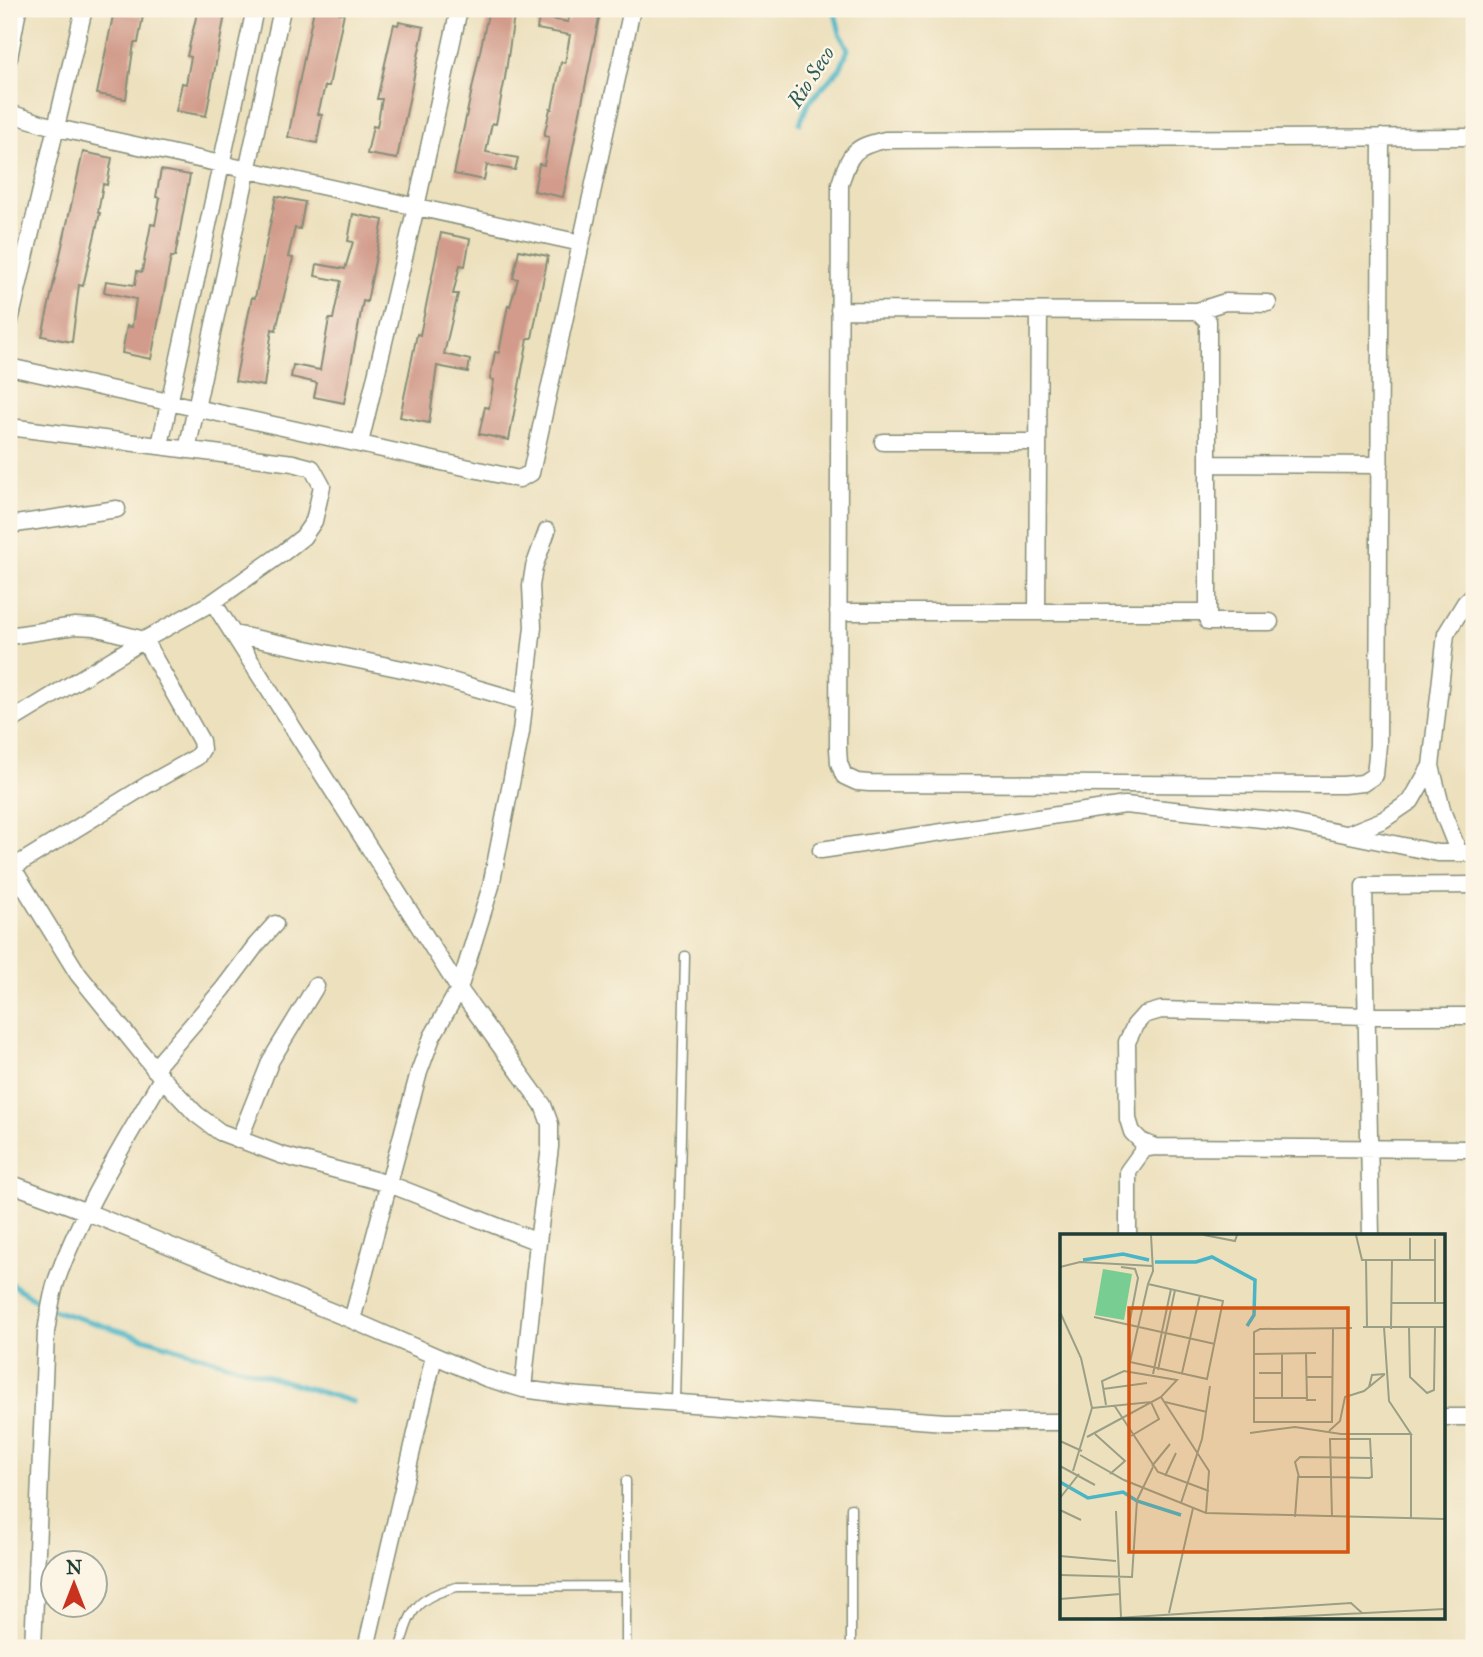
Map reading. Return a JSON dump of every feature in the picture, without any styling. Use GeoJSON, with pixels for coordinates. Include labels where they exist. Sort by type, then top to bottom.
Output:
{"type":"FeatureCollection","features":[{"type":"Feature","properties":{"kind":"street"},"geometry":{"type":"LineString","coordinates":[[9,58],[18,9]]}},
{"type":"Feature","properties":{"kind":"street"},"geometry":{"type":"LineString","coordinates":[[9,325],[84,9]]}},
{"type":"Feature","properties":{"kind":"street"},"geometry":{"type":"LineString","coordinates":[[160,446],[255,9]]}},
{"type":"Feature","properties":{"kind":"street"},"geometry":{"type":"LineString","coordinates":[[187,450],[282,9]]}},
{"type":"Feature","properties":{"kind":"street"},"geometry":{"type":"LineString","coordinates":[[360,443],[416,207],[459,9]]}},
{"type":"Feature","properties":{"kind":"street"},"geometry":{"type":"LineString","coordinates":[[9,367],[519,479],[531,473],[632,9]]}},
{"type":"Feature","properties":{"kind":"street"},"geometry":{"type":"LineString","coordinates":[[9,113],[57,128],[581,243]]}},
{"type":"Feature","properties":{"kind":"street"},"geometry":{"type":"LineString","coordinates":[[1381,137],[1375,775],[1363,783],[1343,785],[857,782],[844,776],[838,763],[839,310],[840,184],[848,159],[863,145],[885,141],[1381,137],[1474,137]]}},
{"type":"Feature","properties":{"kind":"street"},"geometry":{"type":"LineString","coordinates":[[839,310],[1197,311],[1225,302],[1268,303]]}},
{"type":"Feature","properties":{"kind":"street"},"geometry":{"type":"LineString","coordinates":[[1197,311],[1208,321],[1209,622],[1270,622]]}},
{"type":"Feature","properties":{"kind":"street"},"geometry":{"type":"LineString","coordinates":[[1037,611],[1039,312]]}},
{"type":"Feature","properties":{"kind":"street"},"geometry":{"type":"LineString","coordinates":[[9,427],[293,463],[312,468],[322,486],[314,521],[303,537],[213,602],[144,640],[9,722]]}},
{"type":"Feature","properties":{"kind":"street"},"geometry":{"type":"LineString","coordinates":[[883,442],[1038,442]]}},
{"type":"Feature","properties":{"kind":"street"},"geometry":{"type":"LineString","coordinates":[[1209,464],[1380,465]]}},
{"type":"Feature","properties":{"kind":"street"},"geometry":{"type":"LineString","coordinates":[[9,525],[117,509]]}},
{"type":"Feature","properties":{"kind":"street"},"geometry":{"type":"LineString","coordinates":[[352,1320],[408,1109],[428,1049],[459,989],[491,886],[521,732],[533,627],[531,586],[534,567],[547,531]]}},
{"type":"Feature","properties":{"kind":"street"},"geometry":{"type":"LineString","coordinates":[[1467,853],[1443,813],[1431,766],[1446,634],[1465,603],[1474,594]]}},
{"type":"Feature","properties":{"kind":"street"},"geometry":{"type":"LineString","coordinates":[[213,602],[459,989],[543,1105],[550,1124],[550,1147],[523,1389]]}},
{"type":"Feature","properties":{"kind":"street"},"geometry":{"type":"LineString","coordinates":[[838,612],[1209,612]]}},
{"type":"Feature","properties":{"kind":"street"},"geometry":{"type":"LineString","coordinates":[[9,636],[75,626],[95,627],[144,640],[201,741],[202,749],[197,757],[10,865],[78,974],[158,1074],[196,1114],[220,1132],[281,1155],[389,1184],[538,1242]]}},
{"type":"Feature","properties":{"kind":"street"},"geometry":{"type":"LineString","coordinates":[[234,634],[431,675],[524,702]]}},
{"type":"Feature","properties":{"kind":"street"},"geometry":{"type":"LineString","coordinates":[[1348,834],[1383,820],[1411,801],[1431,766]]}},
{"type":"Feature","properties":{"kind":"street"},"geometry":{"type":"LineString","coordinates":[[821,850],[1125,805],[1281,821],[1438,853],[1467,853]]}},
{"type":"Feature","properties":{"kind":"street"},"geometry":{"type":"LineString","coordinates":[[1371,1234],[1364,886],[1474,885]]}},
{"type":"Feature","properties":{"kind":"street"},"geometry":{"type":"LineString","coordinates":[[33,1648],[47,1332],[57,1280],[87,1212],[158,1074],[275,924]]}},
{"type":"Feature","properties":{"kind":"street"},"geometry":{"type":"LineString","coordinates":[[239,1140],[271,1060],[316,986]]}},
{"type":"Feature","properties":{"kind":"street"},"geometry":{"type":"LineString","coordinates":[[1155,1147],[1141,1141],[1132,1132],[1128,1119],[1127,1042],[1135,1025],[1144,1015],[1161,1010],[1474,1016]]}},
{"type":"Feature","properties":{"kind":"street"},"geometry":{"type":"LineString","coordinates":[[1128,1234],[1128,1171],[1144,1149],[1474,1149]]}},
{"type":"Feature","properties":{"kind":"street"},"geometry":{"type":"LineString","coordinates":[[9,1183],[352,1320],[485,1378],[523,1389],[568,1395],[945,1422],[1060,1422]]}},
{"type":"Feature","properties":{"kind":"street"},"geometry":{"type":"LineString","coordinates":[[366,1648],[434,1356]]}},
{"type":"Feature","properties":{"kind":"street"},"geometry":{"type":"LineString","coordinates":[[1444,1417],[1474,1417]]}},
{"type":"Feature","properties":{"kind":"lane"},"geometry":{"type":"LineString","coordinates":[[675,1402],[685,956]]}},
{"type":"Feature","properties":{"kind":"lane"},"geometry":{"type":"LineString","coordinates":[[626,1481],[626,1648]]}},
{"type":"Feature","properties":{"kind":"lane"},"geometry":{"type":"LineString","coordinates":[[851,1508],[851,1648]]}},
{"type":"Feature","properties":{"kind":"lane"},"geometry":{"type":"LineString","coordinates":[[400,1648],[408,1618],[416,1607],[439,1592],[457,1587],[624,1586]]}},
{"type":"Feature","properties":{"kind":"building"},"geometry":{"type":"Polygon","coordinates":[[[198,9],[226,9],[206,116],[176,111],[182,83],[186,84],[191,57],[187,56],[198,9]]]}},
{"type":"Feature","properties":{"kind":"building"},"geometry":{"type":"Polygon","coordinates":[[[314,9],[340,9],[339,13],[344,13],[329,86],[325,86],[318,114],[322,115],[317,143],[288,137],[314,9]]]}},
{"type":"Feature","properties":{"kind":"building"},"geometry":{"type":"Polygon","coordinates":[[[489,9],[515,9],[496,124],[492,123],[486,152],[518,158],[515,170],[487,165],[484,180],[454,174],[489,9]]]}},
{"type":"Feature","properties":{"kind":"building"},"geometry":{"type":"Polygon","coordinates":[[[571,9],[600,13],[563,197],[534,191],[539,164],[544,165],[549,137],[544,136],[561,62],[565,63],[570,35],[537,29],[539,17],[568,22],[571,9]]]}},
{"type":"Feature","properties":{"kind":"building"},"geometry":{"type":"Polygon","coordinates":[[[114,11],[143,16],[138,43],[134,43],[126,99],[97,94],[114,11]]]}},
{"type":"Feature","properties":{"kind":"building"},"geometry":{"type":"Polygon","coordinates":[[[399,22],[424,27],[397,159],[367,154],[373,126],[377,127],[382,99],[377,99],[394,24],[398,25],[399,22]]]}},
{"type":"Feature","properties":{"kind":"building"},"geometry":{"type":"Polygon","coordinates":[[[83,152],[112,158],[107,185],[103,184],[100,213],[83,286],[79,285],[72,342],[42,336],[83,152]]]}},
{"type":"Feature","properties":{"kind":"building"},"geometry":{"type":"Polygon","coordinates":[[[161,170],[190,175],[175,257],[171,257],[151,359],[122,353],[127,326],[132,327],[136,299],[104,292],[106,281],[135,285],[137,271],[142,272],[151,224],[155,225],[161,170]]]}},
{"type":"Feature","properties":{"kind":"building"},"geometry":{"type":"Polygon","coordinates":[[[276,196],[305,202],[300,229],[295,228],[288,257],[293,258],[276,330],[272,329],[264,386],[235,381],[276,196]]]}},
{"type":"Feature","properties":{"kind":"building"},"geometry":{"type":"Polygon","coordinates":[[[353,214],[383,220],[367,302],[363,301],[344,403],[314,397],[317,383],[291,377],[293,365],[320,370],[329,319],[333,319],[341,281],[315,276],[317,264],[345,269],[353,242],[348,241],[353,214]]]}},
{"type":"Feature","properties":{"kind":"building"},"geometry":{"type":"Polygon","coordinates":[[[441,233],[470,239],[465,266],[460,265],[453,294],[458,294],[444,354],[470,360],[468,372],[437,366],[429,423],[400,417],[441,233]]]}},
{"type":"Feature","properties":{"kind":"building"},"geometry":{"type":"Polygon","coordinates":[[[519,250],[548,256],[532,338],[528,338],[509,440],[479,434],[485,407],[489,408],[495,352],[499,353],[508,305],[510,306],[518,279],[513,278],[519,250]]]}},
{"type":"Feature","properties":{"kind":"waterway","name":"Rio Seco"},"geometry":{"type":"LineString","coordinates":[[800,123],[808,103],[841,67],[848,49],[840,33],[834,9]]}},
{"type":"Feature","properties":{"kind":"waterway"},"geometry":{"type":"LineString","coordinates":[[9,1282],[49,1309],[353,1402]]}}]}
